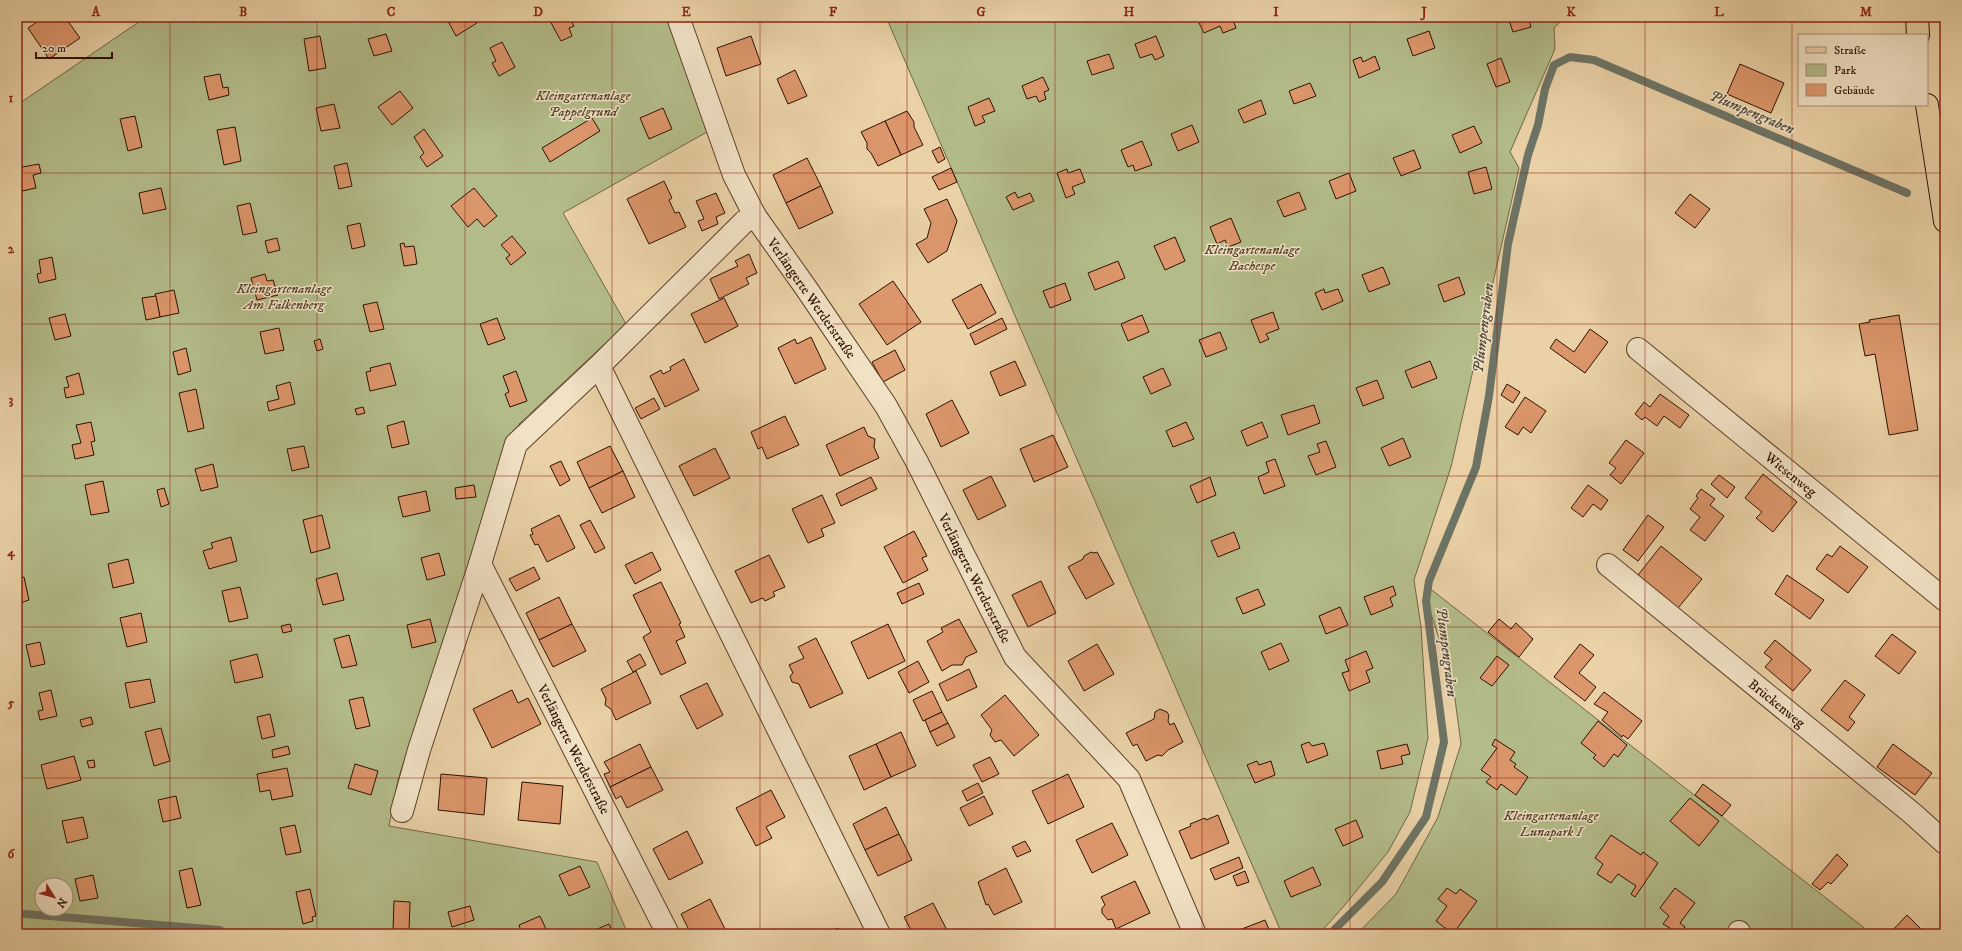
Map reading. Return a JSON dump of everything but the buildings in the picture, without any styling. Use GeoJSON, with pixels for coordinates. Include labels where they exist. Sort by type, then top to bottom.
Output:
{"type":"FeatureCollection","features":[{"type":"Feature","properties":{"kind":"main road"},"geometry":{"type":"LineString","coordinates":[[1918,17],[1918,34]]}},
{"type":"Feature","properties":{"kind":"main road"},"geometry":{"type":"LineString","coordinates":[[1927,106],[1945,221]]}},
{"type":"Feature","properties":{"kind":"street","name":"Verlängerte Werderstraße"},"geometry":{"type":"LineString","coordinates":[[678,17],[734,175],[755,216],[811,294],[886,406],[917,462],[1015,657],[1129,779],[1195,934]]}},
{"type":"Feature","properties":{"kind":"street"},"geometry":{"type":"LineString","coordinates":[[402,811],[419,750],[480,564],[516,444],[599,366],[744,222],[755,216]]}},
{"type":"Feature","properties":{"kind":"street","name":"Wiesenweg"},"geometry":{"type":"LineString","coordinates":[[1638,349],[1945,600]]}},
{"type":"Feature","properties":{"kind":"street"},"geometry":{"type":"LineString","coordinates":[[599,366],[879,934]]}},
{"type":"Feature","properties":{"kind":"street","name":"Verlängerte Werderstraße"},"geometry":{"type":"LineString","coordinates":[[480,564],[668,934]]}},
{"type":"Feature","properties":{"kind":"street","name":"Brückenweg"},"geometry":{"type":"LineString","coordinates":[[1608,565],[1913,814],[1945,843]]}},
{"type":"Feature","properties":{"kind":"green space","name":"Kleingartenanlage Am Falkenberg"},"geometry":{"type":"Polygon","coordinates":[[[146,17],[668,17],[707,132],[563,213],[626,324],[519,424],[455,605],[409,755],[406,755],[398,780],[389,826],[597,862],[628,934],[17,934],[17,105],[146,17]]]}},
{"type":"Feature","properties":{"kind":"green space","name":"Kleingartenanlage Bachespe"},"geometry":{"type":"Polygon","coordinates":[[[886,17],[1565,17],[1554,28],[1555,49],[1510,152],[1519,168],[1451,467],[1414,580],[1421,627],[1428,738],[1410,812],[1388,852],[1319,934],[1282,934],[886,17]]]}},
{"type":"Feature","properties":{"kind":"green space","name":"Kleingartenanlage Lunapark I"},"geometry":{"type":"Polygon","coordinates":[[[1428,587],[1872,934],[1357,934],[1396,894],[1413,863],[1438,817],[1461,744],[1453,684],[1429,607],[1428,587]]]}},
{"type":"Feature","properties":{"kind":"waterway","name":"Plumpengraben"},"geometry":{"type":"LineString","coordinates":[[1330,934],[1382,882],[1426,817],[1444,742],[1426,601],[1429,581],[1476,467],[1489,396],[1508,244],[1528,155],[1538,125],[1545,89],[1554,65],[1570,57],[1594,60],[1907,193]]}},
{"type":"Feature","properties":{"kind":"waterway"},"geometry":{"type":"LineString","coordinates":[[25,914],[220,930]]}},
{"type":"Feature","properties":{"kind":"park label","name":"Kleingartenanlage Pappelgrund"},"geometry":{"type":"Point","coordinates":[583,104]}}]}
